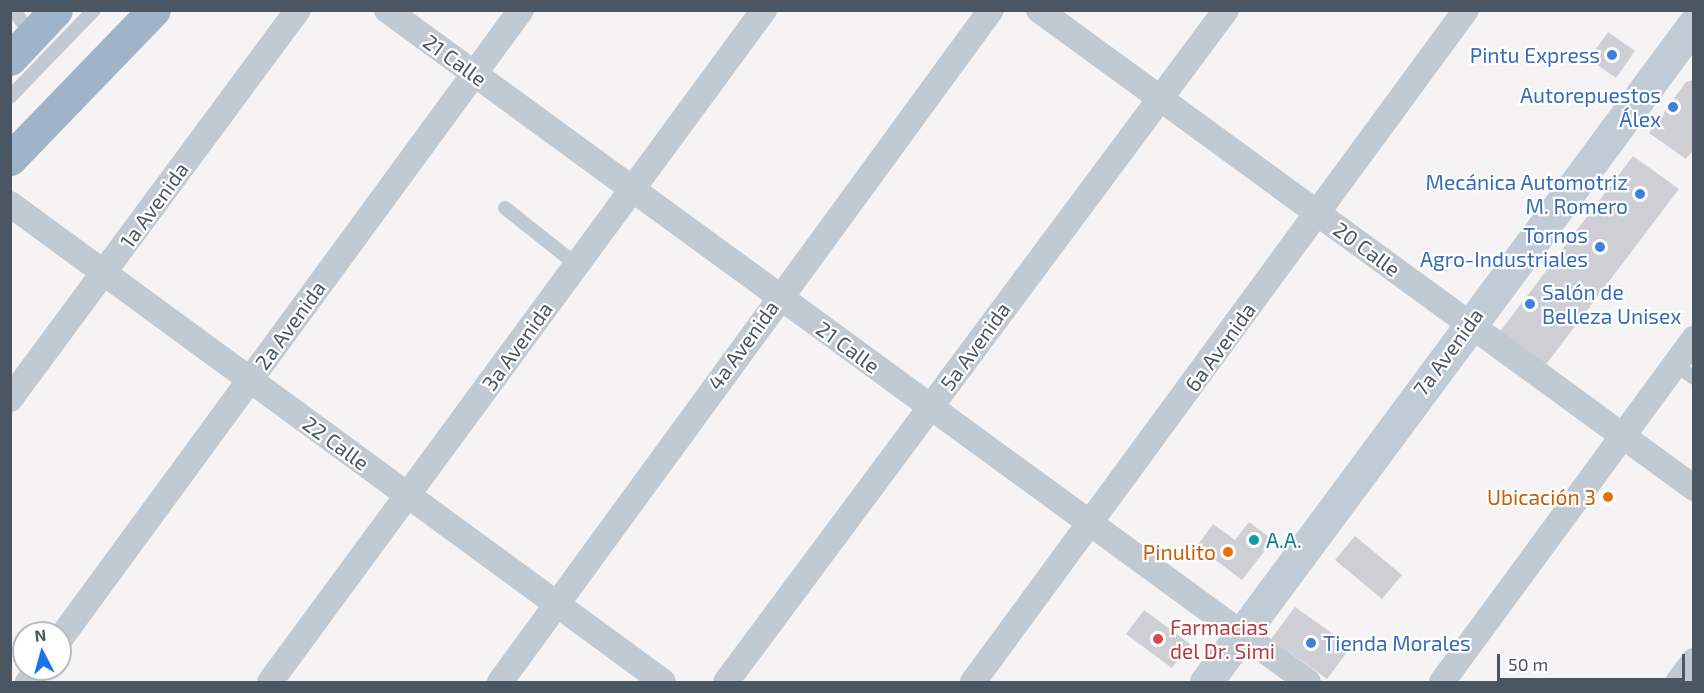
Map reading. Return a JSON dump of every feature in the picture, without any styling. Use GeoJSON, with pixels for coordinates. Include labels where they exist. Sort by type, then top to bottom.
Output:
{"type":"FeatureCollection","features":[{"type":"Feature","properties":{"kind":"highway"},"geometry":{"type":"LineString","coordinates":[[19,35],[56,10]]}},
{"type":"Feature","properties":{"kind":"highway"},"geometry":{"type":"LineString","coordinates":[[10,159],[154,10]]}},
{"type":"Feature","properties":{"kind":"main road","name":"7a Avenida"},"geometry":{"type":"LineString","coordinates":[[1206,682],[1469,324],[1694,24]]}},
{"type":"Feature","properties":{"kind":"street","name":"1a Avenida"},"geometry":{"type":"LineString","coordinates":[[13,389],[104,273],[298,10]]}},
{"type":"Feature","properties":{"kind":"street","name":"21 Calle"},"geometry":{"type":"LineString","coordinates":[[387,10],[1308,682]]}},
{"type":"Feature","properties":{"kind":"street","name":"2a Avenida"},"geometry":{"type":"LineString","coordinates":[[72,623],[521,10]]}},
{"type":"Feature","properties":{"kind":"street","name":"3a Avenida"},"geometry":{"type":"LineString","coordinates":[[270,682],[764,10]]}},
{"type":"Feature","properties":{"kind":"street","name":"4a Avenida"},"geometry":{"type":"LineString","coordinates":[[500,682],[779,296],[991,10]]}},
{"type":"Feature","properties":{"kind":"street","name":"20 Calle"},"geometry":{"type":"LineString","coordinates":[[1040,10],[1694,488]]}},
{"type":"Feature","properties":{"kind":"street","name":"5a Avenida"},"geometry":{"type":"LineString","coordinates":[[726,682],[1158,97],[1226,10]]}},
{"type":"Feature","properties":{"kind":"street","name":"6a Avenida"},"geometry":{"type":"LineString","coordinates":[[973,682],[1466,10]]}},
{"type":"Feature","properties":{"kind":"street","name":"22 Calle"},"geometry":{"type":"LineString","coordinates":[[10,204],[663,682]]}},
{"type":"Feature","properties":{"kind":"street"},"geometry":{"type":"LineString","coordinates":[[1442,682],[1623,436],[1684,371],[1694,339]]}},
{"type":"Feature","properties":{"kind":"street"},"geometry":{"type":"LineString","coordinates":[[1678,682],[1694,661]]}},
{"type":"Feature","properties":{"kind":"street"},"geometry":{"type":"LineString","coordinates":[[10,676],[19,682]]}},
{"type":"Feature","properties":{"kind":"lane"},"geometry":{"type":"LineString","coordinates":[[10,97],[94,10]]}},
{"type":"Feature","properties":{"kind":"lane"},"geometry":{"type":"LineString","coordinates":[[505,208],[576,265]]}},
{"type":"Feature","properties":{"kind":"building","name":"Pintu Express"},"geometry":{"type":"Polygon","coordinates":[[[1608,32],[1635,51],[1616,78],[1589,59],[1608,32]]]}},
{"type":"Feature","properties":{"kind":"building"},"geometry":{"type":"Polygon","coordinates":[[[1694,80],[1694,149],[1686,159],[1649,133],[1686,82],[1694,80]]]}},
{"type":"Feature","properties":{"kind":"building"},"geometry":{"type":"Polygon","coordinates":[[[1633,156],[1679,189],[1544,367],[1499,333],[1633,156]]]}},
{"type":"Feature","properties":{"kind":"building","name":"Pinulito"},"geometry":{"type":"Polygon","coordinates":[[[1249,522],[1273,540],[1242,580],[1197,546],[1213,524],[1235,540],[1249,522]]]}},
{"type":"Feature","properties":{"kind":"building"},"geometry":{"type":"Polygon","coordinates":[[[1355,536],[1402,575],[1382,599],[1335,560],[1355,536]]]}},
{"type":"Feature","properties":{"kind":"building","name":"Tienda Morales"},"geometry":{"type":"Polygon","coordinates":[[[1295,607],[1351,647],[1327,679],[1271,639],[1295,607]]]}},
{"type":"Feature","properties":{"kind":"building","name":"Farmacias del Dr. Simi"},"geometry":{"type":"Polygon","coordinates":[[[1144,610],[1190,644],[1172,668],[1126,634],[1144,610]]]}},
{"type":"Feature","properties":{"kind":"place","name":"Pintu Express"},"geometry":{"type":"Point","coordinates":[1612,55]}},
{"type":"Feature","properties":{"kind":"place","name":"Autorepuestos Álex"},"geometry":{"type":"Point","coordinates":[1673,107]}},
{"type":"Feature","properties":{"kind":"place","name":"Mecánica Automotriz M. Romero"},"geometry":{"type":"Point","coordinates":[1640,194]}},
{"type":"Feature","properties":{"kind":"place","name":"Tornos Agro-Industriales"},"geometry":{"type":"Point","coordinates":[1600,247]}},
{"type":"Feature","properties":{"kind":"place","name":"Salón de Belleza Unisex"},"geometry":{"type":"Point","coordinates":[1530,304]}},
{"type":"Feature","properties":{"kind":"place","name":"Ubicación 3"},"geometry":{"type":"Point","coordinates":[1608,497]}},
{"type":"Feature","properties":{"kind":"place","name":"A.A."},"geometry":{"type":"Point","coordinates":[1254,540]}},
{"type":"Feature","properties":{"kind":"place","name":"Pinulito"},"geometry":{"type":"Point","coordinates":[1228,552]}},
{"type":"Feature","properties":{"kind":"place","name":"Farmacias del Dr. Simi"},"geometry":{"type":"Point","coordinates":[1158,639]}},
{"type":"Feature","properties":{"kind":"place","name":"Tienda Morales"},"geometry":{"type":"Point","coordinates":[1311,643]}}]}
